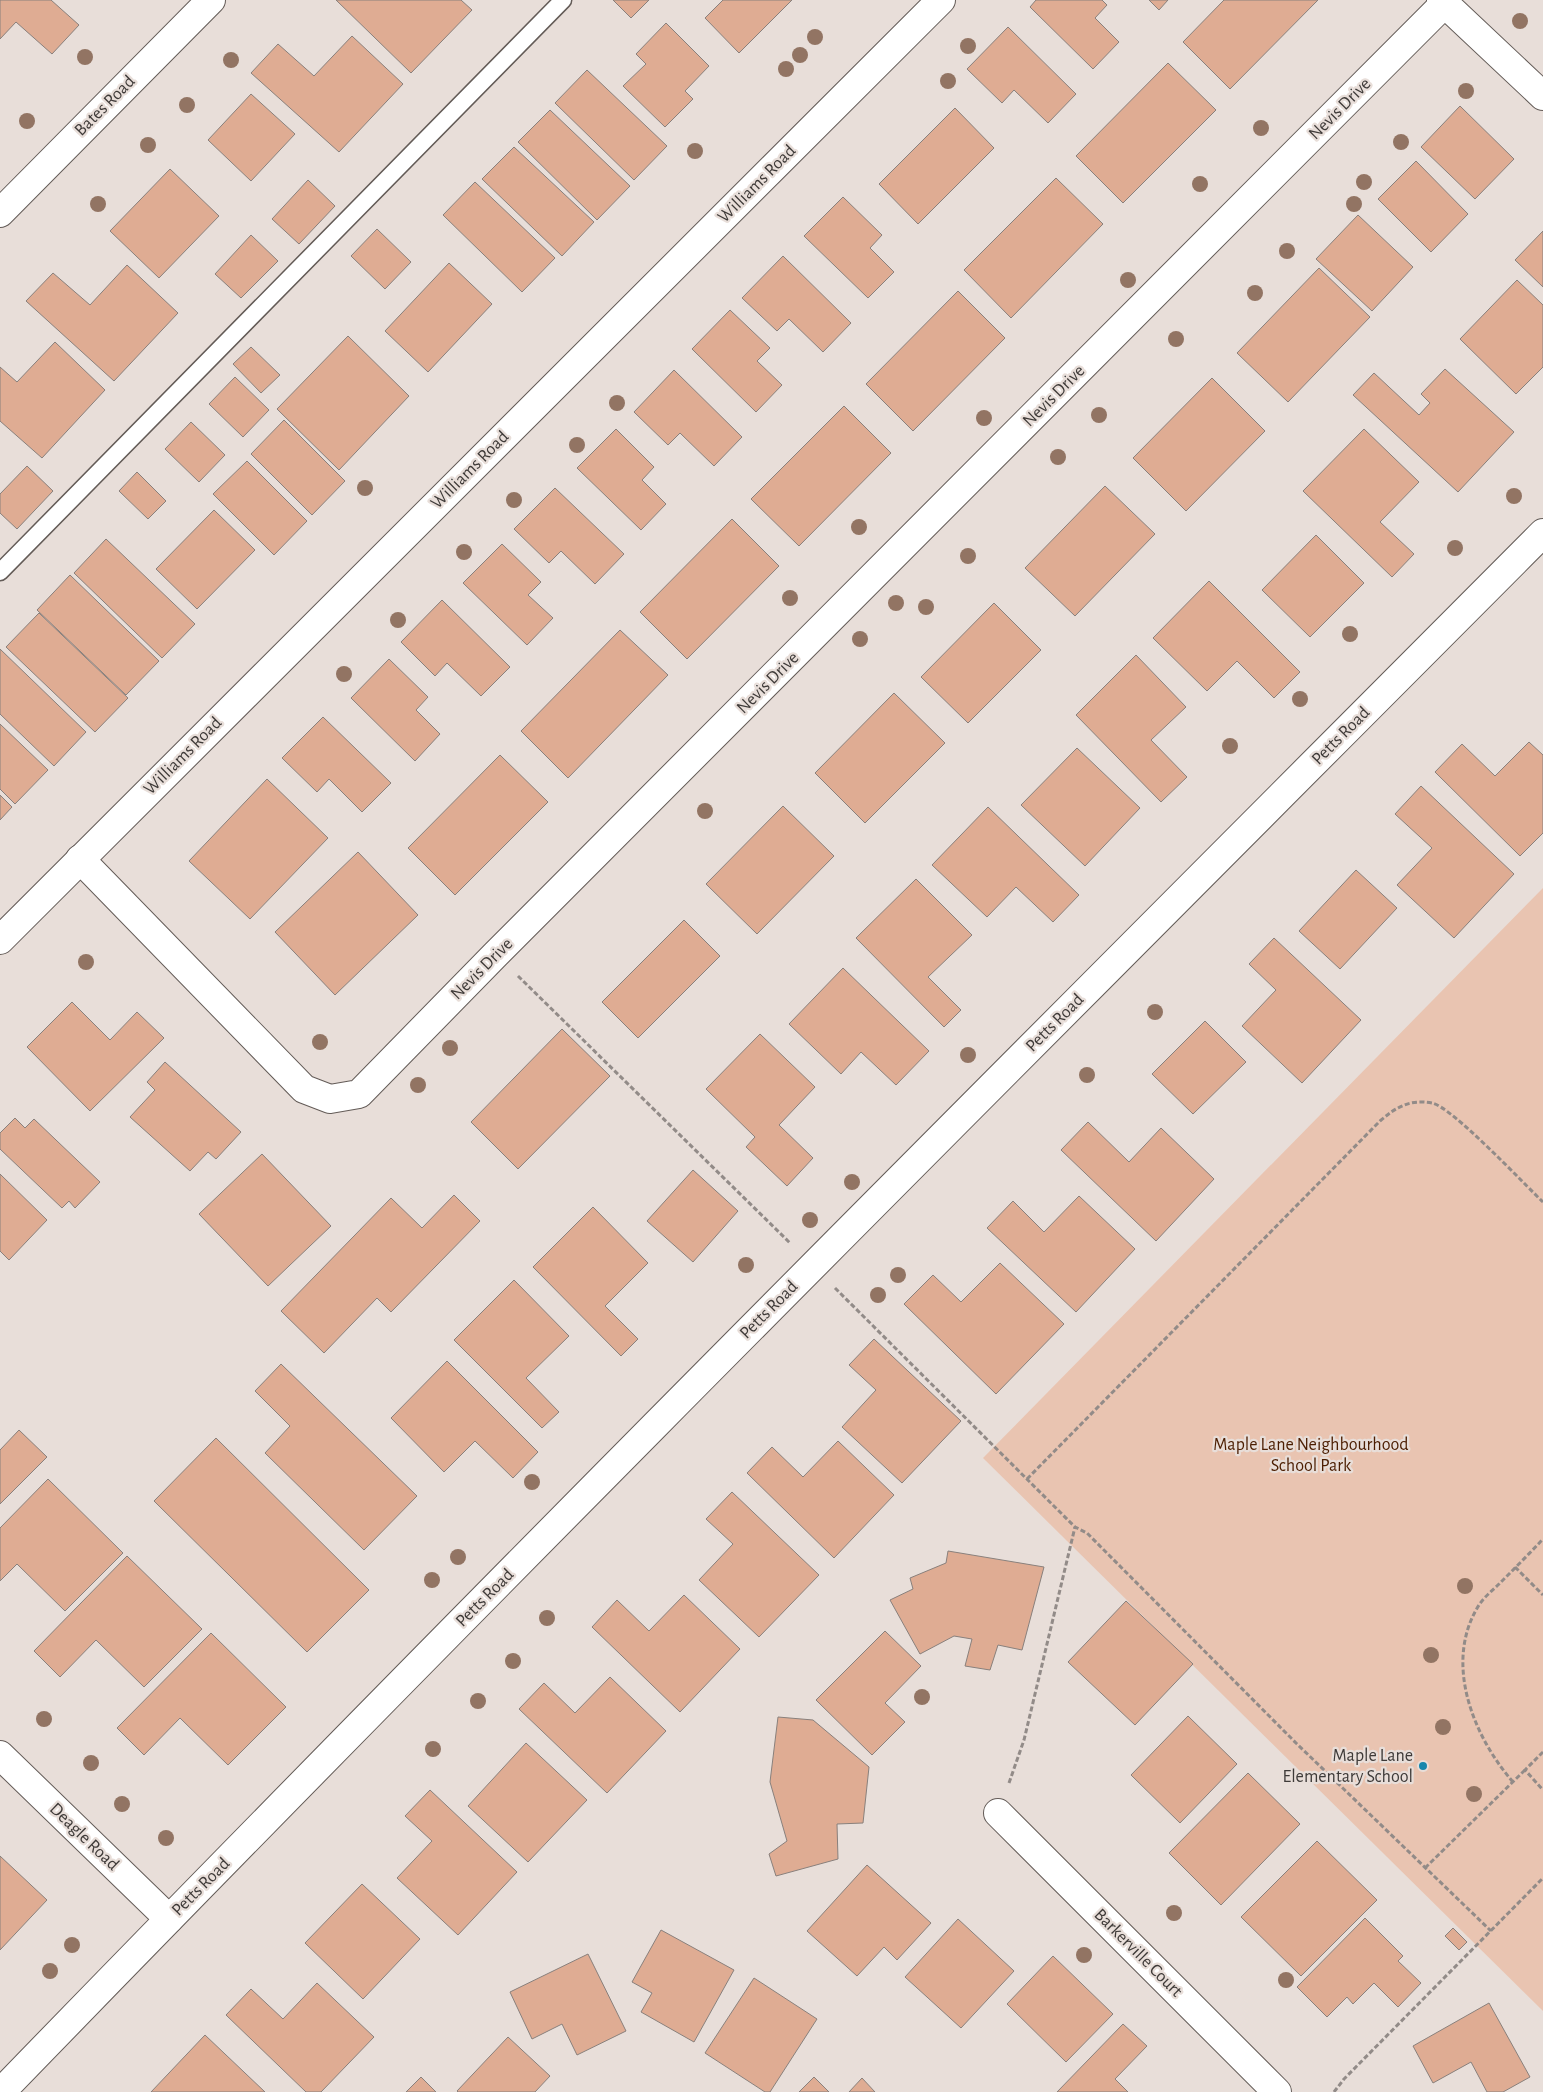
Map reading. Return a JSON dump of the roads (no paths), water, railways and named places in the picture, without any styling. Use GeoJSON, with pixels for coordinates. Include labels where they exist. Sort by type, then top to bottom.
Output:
{"type":"FeatureCollection","features":[{"type":"Feature","properties":{"kind":"street","name":"Bates Road"},"geometry":{"type":"LineString","coordinates":[[0,213],[211,0]]}},
{"type":"Feature","properties":{"kind":"street","name":"Williams Road"},"geometry":{"type":"LineString","coordinates":[[0,940],[941,0]]}},
{"type":"Feature","properties":{"kind":"street","name":"Nevis Drive"},"geometry":{"type":"LineString","coordinates":[[80,859],[304,1089],[330,1099],[359,1094],[1443,2]]}},
{"type":"Feature","properties":{"kind":"street"},"geometry":{"type":"LineString","coordinates":[[1443,2],[1543,96]]}},
{"type":"Feature","properties":{"kind":"street","name":"Petts Road"},"geometry":{"type":"LineString","coordinates":[[1,2092],[168,1919],[827,1252],[1543,533]]}},
{"type":"Feature","properties":{"kind":"street","name":"Deagle Road"},"geometry":{"type":"LineString","coordinates":[[0,1755],[168,1919]]}},
{"type":"Feature","properties":{"kind":"street","name":"Barkerville Court"},"geometry":{"type":"LineString","coordinates":[[998,1813],[1277,2092]]}},
{"type":"Feature","properties":{"kind":"lane"},"geometry":{"type":"LineString","coordinates":[[0,572],[563,0]]}},
{"type":"Feature","properties":{"kind":"place","name":"Maple Lane Elementary School"},"geometry":{"type":"Point","coordinates":[1423,1766]}},
{"type":"Feature","properties":{"kind":"park label","name":"Maple Lane Neighbourhood School Park"},"geometry":{"type":"Point","coordinates":[1311,1455]}}]}
